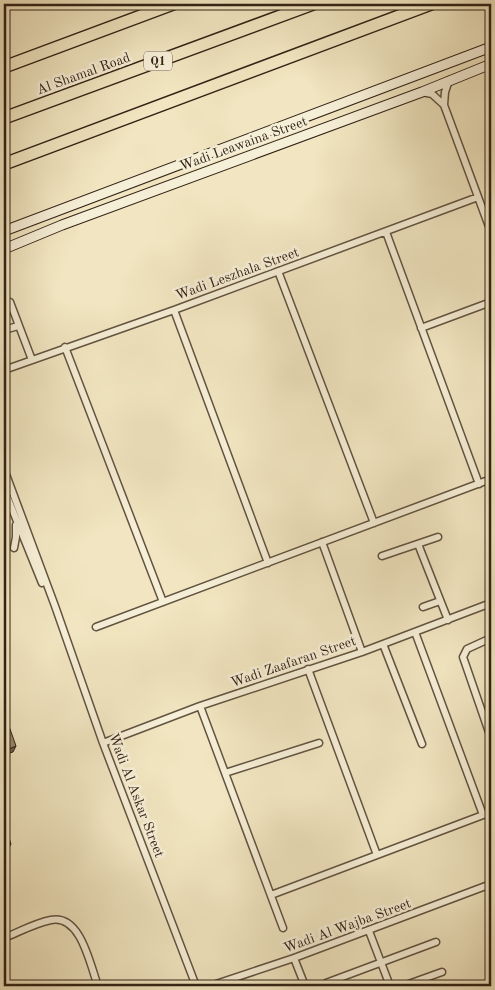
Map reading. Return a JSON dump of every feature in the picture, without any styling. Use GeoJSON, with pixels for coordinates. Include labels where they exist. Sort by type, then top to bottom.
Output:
{"type":"FeatureCollection","features":[{"type":"Feature","properties":{"kind":"highway"},"geometry":{"type":"LineString","coordinates":[[4,67],[173,4]]}},
{"type":"Feature","properties":{"kind":"highway","name":"Al Shamal Road"},"geometry":{"type":"LineString","coordinates":[[4,118],[313,4]]}},
{"type":"Feature","properties":{"kind":"highway"},"geometry":{"type":"LineString","coordinates":[[4,164],[431,4]]}},
{"type":"Feature","properties":{"kind":"main road","name":"Wadi Leawaina Street"},"geometry":{"type":"LineString","coordinates":[[4,231],[491,47]]}},
{"type":"Feature","properties":{"kind":"main road","name":"Wadi Leawaina Street"},"geometry":{"type":"LineString","coordinates":[[4,249],[62,225],[422,92],[491,64]]}},
{"type":"Feature","properties":{"kind":"street"},"geometry":{"type":"LineString","coordinates":[[449,80],[445,92],[444,105],[491,232]]}},
{"type":"Feature","properties":{"kind":"street"},"geometry":{"type":"LineString","coordinates":[[422,92],[432,94],[444,105]]}},
{"type":"Feature","properties":{"kind":"street","name":"Wadi Leszhala Street"},"geometry":{"type":"LineString","coordinates":[[4,370],[174,310],[478,197]]}},
{"type":"Feature","properties":{"kind":"street"},"geometry":{"type":"LineString","coordinates":[[386,232],[479,484]]}},
{"type":"Feature","properties":{"kind":"street"},"geometry":{"type":"LineString","coordinates":[[278,271],[374,523]]}},
{"type":"Feature","properties":{"kind":"street"},"geometry":{"type":"LineString","coordinates":[[10,302],[32,360]]}},
{"type":"Feature","properties":{"kind":"street"},"geometry":{"type":"LineString","coordinates":[[421,328],[491,302]]}},
{"type":"Feature","properties":{"kind":"street"},"geometry":{"type":"LineString","coordinates":[[174,310],[268,563]]}},
{"type":"Feature","properties":{"kind":"street"},"geometry":{"type":"LineString","coordinates":[[4,330],[18,326]]}},
{"type":"Feature","properties":{"kind":"street"},"geometry":{"type":"LineString","coordinates":[[65,347],[163,602]]}},
{"type":"Feature","properties":{"kind":"street","name":"Wadi Al Askar Street"},"geometry":{"type":"LineString","coordinates":[[4,469],[103,742],[196,986]]}},
{"type":"Feature","properties":{"kind":"street"},"geometry":{"type":"LineString","coordinates":[[96,627],[491,479]]}},
{"type":"Feature","properties":{"kind":"street","name":"Wadi Al Askar Street"},"geometry":{"type":"LineString","coordinates":[[4,489],[51,604],[57,612]]}},
{"type":"Feature","properties":{"kind":"street"},"geometry":{"type":"LineString","coordinates":[[14,548],[17,534],[15,517]]}},
{"type":"Feature","properties":{"kind":"street"},"geometry":{"type":"LineString","coordinates":[[382,556],[438,536]]}},
{"type":"Feature","properties":{"kind":"street"},"geometry":{"type":"LineString","coordinates":[[322,542],[362,652]]}},
{"type":"Feature","properties":{"kind":"street"},"geometry":{"type":"LineString","coordinates":[[418,544],[448,620]]}},
{"type":"Feature","properties":{"kind":"street"},"geometry":{"type":"LineString","coordinates":[[423,607],[440,601]]}},
{"type":"Feature","properties":{"kind":"street","name":"Wadi Zaafaran Street"},"geometry":{"type":"LineString","coordinates":[[103,742],[200,706],[362,652],[491,603]]}},
{"type":"Feature","properties":{"kind":"street"},"geometry":{"type":"LineString","coordinates":[[415,632],[483,815]]}},
{"type":"Feature","properties":{"kind":"street"},"geometry":{"type":"LineString","coordinates":[[491,638],[467,649],[463,657],[491,738]]}},
{"type":"Feature","properties":{"kind":"street"},"geometry":{"type":"LineString","coordinates":[[383,644],[422,744]]}},
{"type":"Feature","properties":{"kind":"street"},"geometry":{"type":"LineString","coordinates":[[308,669],[377,855]]}},
{"type":"Feature","properties":{"kind":"street"},"geometry":{"type":"LineString","coordinates":[[200,706],[283,928]]}},
{"type":"Feature","properties":{"kind":"street"},"geometry":{"type":"LineString","coordinates":[[225,773],[319,743]]}},
{"type":"Feature","properties":{"kind":"street"},"geometry":{"type":"LineString","coordinates":[[271,895],[491,812]]}},
{"type":"Feature","properties":{"kind":"street","name":"Wadi Al Wajba Street"},"geometry":{"type":"LineString","coordinates":[[210,986],[369,931],[491,884]]}},
{"type":"Feature","properties":{"kind":"street"},"geometry":{"type":"LineString","coordinates":[[4,938],[49,921],[66,922],[74,927],[79,934],[98,986]]}},
{"type":"Feature","properties":{"kind":"street"},"geometry":{"type":"LineString","coordinates":[[369,931],[390,986]]}},
{"type":"Feature","properties":{"kind":"street"},"geometry":{"type":"LineString","coordinates":[[326,983],[436,942]]}},
{"type":"Feature","properties":{"kind":"street"},"geometry":{"type":"LineString","coordinates":[[294,958],[305,986]]}},
{"type":"Feature","properties":{"kind":"street"},"geometry":{"type":"LineString","coordinates":[[403,986],[442,972]]}},
{"type":"Feature","properties":{"kind":"building"},"geometry":{"type":"Polygon","coordinates":[[[4,712],[16,746],[4,751],[4,712]]]}},
{"type":"Feature","properties":{"kind":"building"},"geometry":{"type":"Polygon","coordinates":[[[4,823],[11,844],[4,847],[4,823]]]}}]}
